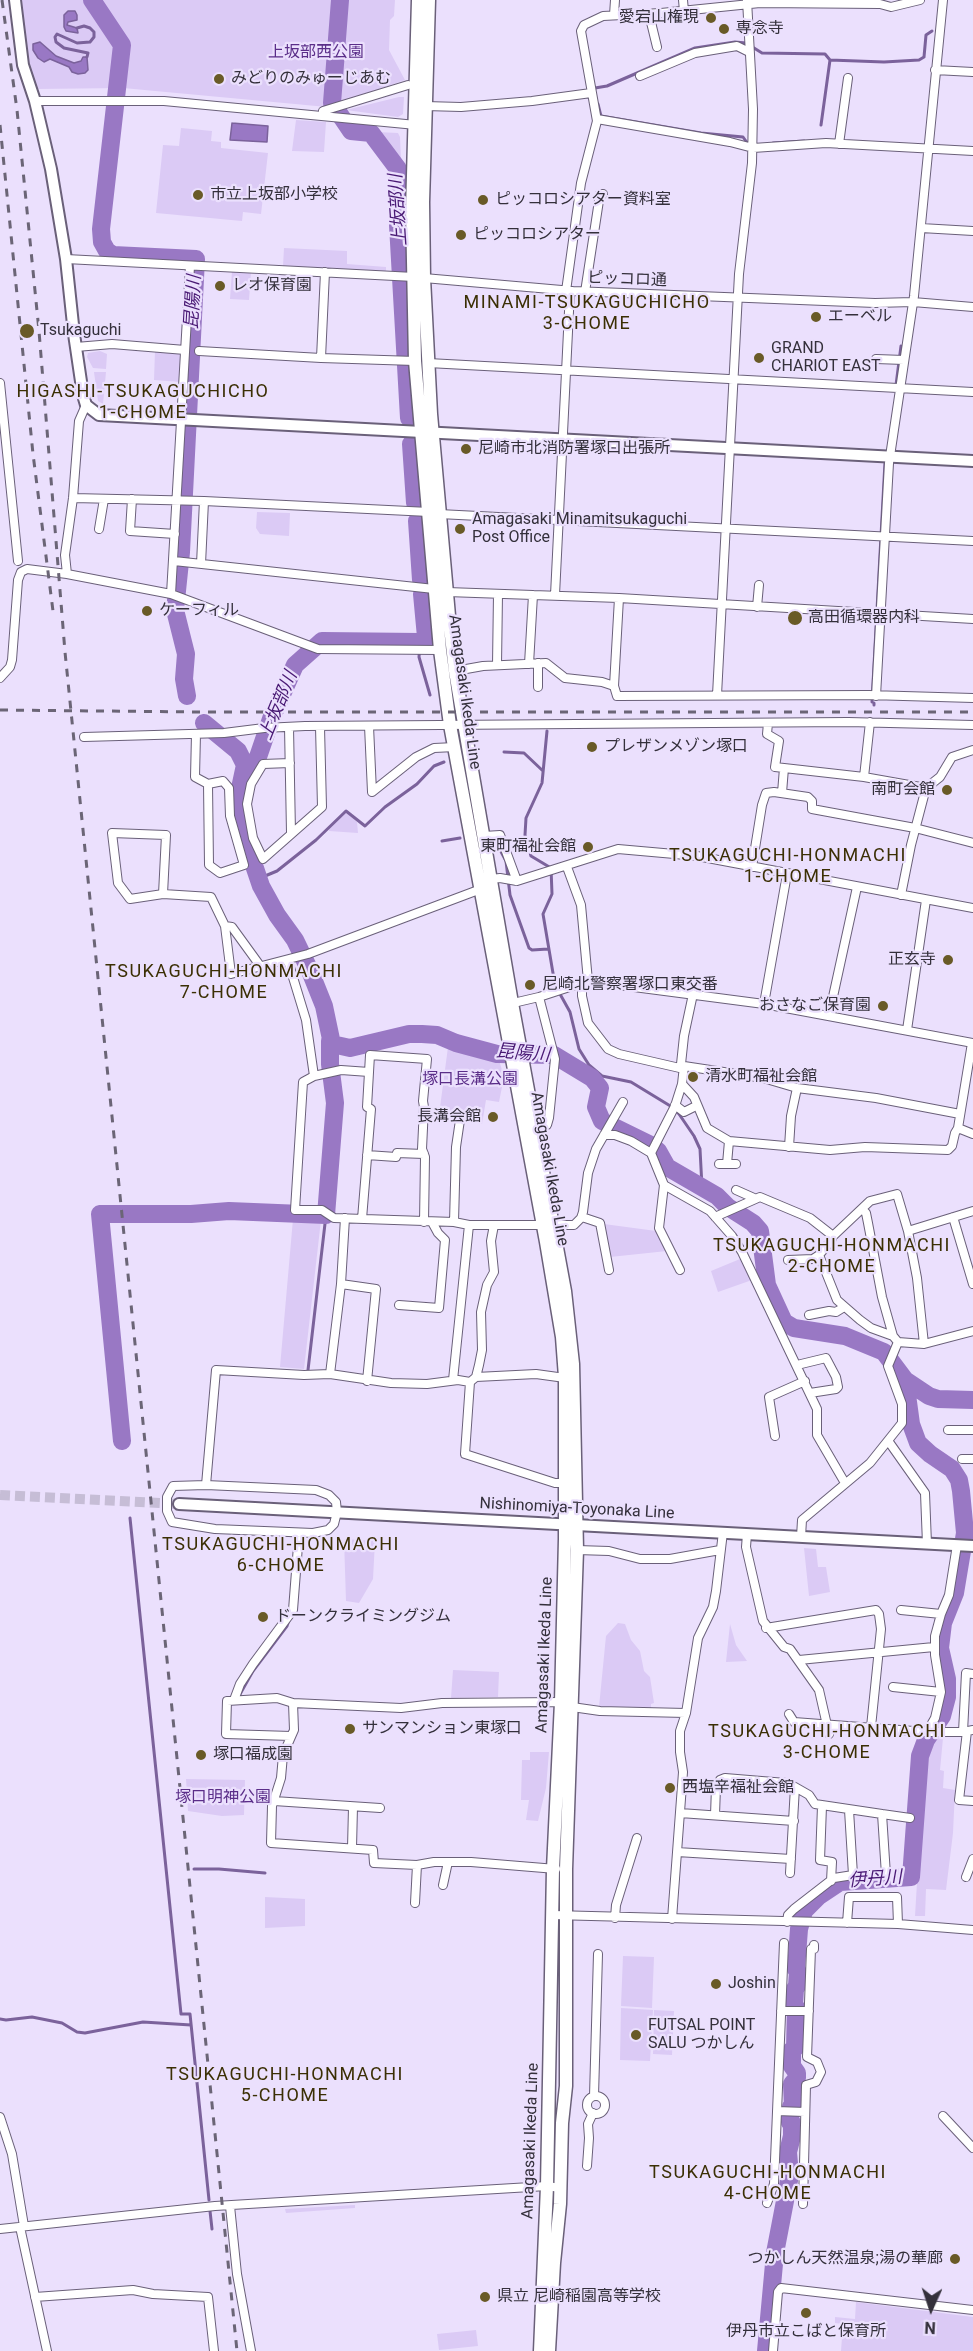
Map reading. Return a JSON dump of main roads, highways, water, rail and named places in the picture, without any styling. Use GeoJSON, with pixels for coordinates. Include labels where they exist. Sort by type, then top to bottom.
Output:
{"type":"FeatureCollection","features":[{"type":"Feature","properties":{"kind":"main road"},"geometry":{"type":"LineString","coordinates":[[15,0],[23,65],[35,101],[51,169],[86,405],[94,413],[108,417],[973,461]]}},
{"type":"Feature","properties":{"kind":"main road","name":"Amagasaki Ikeda Line"},"geometry":{"type":"LineString","coordinates":[[418,0],[419,125],[410,277],[408,360],[427,432]]}},
{"type":"Feature","properties":{"kind":"main road","name":"Amagasaki Ikeda Line"},"geometry":{"type":"LineString","coordinates":[[419,125],[425,106],[429,0]]}},
{"type":"Feature","properties":{"kind":"main road","name":"Amagasaki Ikeda Line"},"geometry":{"type":"LineString","coordinates":[[410,277],[428,363],[427,432],[440,590],[484,836],[516,1056],[548,1226],[565,1291],[573,1364],[571,1524],[559,1916],[540,2351]]}},
{"type":"Feature","properties":{"kind":"main road","name":"Amagasaki Ikeda Line"},"geometry":{"type":"LineString","coordinates":[[440,590],[435,650],[481,889],[507,1004]]}},
{"type":"Feature","properties":{"kind":"main road","name":"Amagasaki Ikeda Line"},"geometry":{"type":"LineString","coordinates":[[516,1056],[535,1127],[566,1378],[565,1483],[577,1550],[566,1704]]}},
{"type":"Feature","properties":{"kind":"main road","name":"Nishinomiya-Toyonaka Line"},"geometry":{"type":"LineString","coordinates":[[179,1504],[964,1546]]}},
{"type":"Feature","properties":{"kind":"main road","name":"Amagasaki Ikeda Line"},"geometry":{"type":"LineString","coordinates":[[549,2351],[566,2086],[559,1916]]}},
{"type":"Feature","properties":{"kind":"waterway","name":"昆陽川"},"geometry":{"type":"LineString","coordinates":[[92,0],[122,45],[101,229],[102,242],[107,251],[113,255],[196,259],[181,552],[175,610],[186,654],[184,679],[187,696]]}},
{"type":"Feature","properties":{"kind":"waterway","name":"上坂部川"},"geometry":{"type":"LineString","coordinates":[[340,0],[332,103],[351,131],[371,133],[398,169],[398,225],[409,418]]}},
{"type":"Feature","properties":{"kind":"waterway"},"geometry":{"type":"LineString","coordinates":[[77,28],[84,26],[90,28],[94,32],[94,37],[90,42],[77,43],[57,34],[56,42],[64,48],[88,53],[87,57]]}},
{"type":"Feature","properties":{"kind":"waterway"},"geometry":{"type":"LineString","coordinates":[[821,125],[830,60],[884,62],[919,60],[924,57],[926,35],[932,31]]}},
{"type":"Feature","properties":{"kind":"waterway"},"geometry":{"type":"LineString","coordinates":[[594,92],[595,88],[607,86],[695,48],[735,42],[746,43],[762,53],[825,54],[830,60]]}},
{"type":"Feature","properties":{"kind":"waterway"},"geometry":{"type":"LineString","coordinates":[[598,104],[601,116],[701,133],[743,137],[748,144]]}},
{"type":"Feature","properties":{"kind":"waterway"},"geometry":{"type":"LineString","coordinates":[[773,143],[804,141]]}},
{"type":"Feature","properties":{"kind":"waterway"},"geometry":{"type":"LineString","coordinates":[[896,385],[901,346]]}},
{"type":"Feature","properties":{"kind":"waterway","name":"上坂部川"},"geometry":{"type":"LineString","coordinates":[[411,444],[415,503]]}},
{"type":"Feature","properties":{"kind":"waterway"},"geometry":{"type":"LineString","coordinates":[[872,702],[885,462]]}},
{"type":"Feature","properties":{"kind":"waterway","name":"上坂部川"},"geometry":{"type":"LineString","coordinates":[[417,521],[421,580]]}},
{"type":"Feature","properties":{"kind":"waterway","name":"上坂部川"},"geometry":{"type":"LineString","coordinates":[[244,779],[258,757],[271,719],[295,665],[322,641],[424,641],[426,637],[422,594]]}},
{"type":"Feature","properties":{"kind":"waterway"},"geometry":{"type":"LineString","coordinates":[[420,642],[419,657],[430,695]]}},
{"type":"Feature","properties":{"kind":"waterway","name":"昆陽川"},"geometry":{"type":"LineString","coordinates":[[204,723],[238,751],[245,765],[239,793],[239,821],[261,886],[277,915],[295,940],[310,971],[324,1006],[332,1044],[350,1048],[409,1034],[422,1034],[437,1035],[456,1043],[497,1054],[554,1055],[592,1078],[600,1088],[596,1107],[602,1121],[651,1145],[658,1151],[667,1167],[717,1196],[760,1231],[767,1285],[784,1322],[794,1328],[845,1336],[884,1352],[905,1380],[929,1396],[938,1399],[973,1400]]}},
{"type":"Feature","properties":{"kind":"waterway"},"geometry":{"type":"LineString","coordinates":[[547,731],[542,783],[526,818],[525,835],[531,856],[551,868],[552,894],[543,914],[555,985],[570,1012],[579,1049],[589,1065],[602,1076],[631,1082],[672,1107],[679,1114],[700,1149],[702,1187]]}},
{"type":"Feature","properties":{"kind":"waterway"},"geometry":{"type":"LineString","coordinates":[[504,752],[524,753],[543,771]]}},
{"type":"Feature","properties":{"kind":"waterway"},"geometry":{"type":"LineString","coordinates":[[265,876],[277,871],[316,840],[346,811],[365,826],[385,807],[417,784],[434,766],[444,762]]}},
{"type":"Feature","properties":{"kind":"waterway"},"geometry":{"type":"LineString","coordinates":[[442,841],[460,838]]}},
{"type":"Feature","properties":{"kind":"waterway"},"geometry":{"type":"LineString","coordinates":[[499,848],[506,861],[510,895],[529,948],[532,950],[548,949]]}},
{"type":"Feature","properties":{"kind":"waterway"},"geometry":{"type":"LineString","coordinates":[[122,1441],[100,1214],[191,1214],[229,1211],[326,1215],[335,1103],[330,1064],[330,1041]]}},
{"type":"Feature","properties":{"kind":"waterway"},"geometry":{"type":"LineString","coordinates":[[308,1370],[326,1215]]}},
{"type":"Feature","properties":{"kind":"waterway","name":"伊丹川"},"geometry":{"type":"LineString","coordinates":[[766,2351],[775,2253],[790,2175],[788,2152],[792,2136],[792,2123],[790,2122],[793,2106],[792,2084],[797,2078],[797,2073],[792,2066],[792,2050],[795,2048],[796,2007],[794,2005],[798,1972],[796,1969],[799,1929],[804,1911],[819,1896],[840,1882],[911,1877],[920,1756],[926,1740],[942,1716],[947,1697],[947,1679],[940,1648],[943,1623],[955,1593],[965,1533],[961,1491],[959,1480],[952,1469],[918,1443],[911,1424],[905,1380]]}},
{"type":"Feature","properties":{"kind":"waterway"},"geometry":{"type":"LineString","coordinates":[[130,1518],[181,2014],[190,2014],[209,2200]]}},
{"type":"Feature","properties":{"kind":"waterway"},"geometry":{"type":"LineString","coordinates":[[239,1696],[253,1671],[287,1626],[289,1620]]}},
{"type":"Feature","properties":{"kind":"waterway"},"geometry":{"type":"LineString","coordinates":[[194,1869],[265,1873]]}},
{"type":"Feature","properties":{"kind":"waterway"},"geometry":{"type":"LineString","coordinates":[[0,2019],[32,2017],[62,2023],[77,2032],[85,2033],[143,2022],[191,2025]]}},
{"type":"Feature","properties":{"kind":"waterway"},"geometry":{"type":"LineString","coordinates":[[210,2211],[212,2229]]}},
{"type":"Feature","properties":{"kind":"tunnel"},"geometry":{"type":"LineString","coordinates":[[0,1495],[179,1504]]}},
{"type":"Feature","properties":{"kind":"railway"},"geometry":{"type":"LineString","coordinates":[[2,0],[17,110],[39,331],[65,652],[237,2351]]}},
{"type":"Feature","properties":{"kind":"railway"},"geometry":{"type":"LineString","coordinates":[[0,125],[33,454],[53,611]]}},
{"type":"Feature","properties":{"kind":"railway"},"geometry":{"type":"LineString","coordinates":[[0,710],[973,712]]}},
{"type":"Feature","properties":{"kind":"place","name":"愛宕山権現"},"geometry":{"type":"Point","coordinates":[711,18]}},
{"type":"Feature","properties":{"kind":"place","name":"専念寺"},"geometry":{"type":"Point","coordinates":[724,29]}},
{"type":"Feature","properties":{"kind":"place","name":"みどりのみゅーじあむ"},"geometry":{"type":"Point","coordinates":[219,79]}},
{"type":"Feature","properties":{"kind":"place","name":"市立上坂部小学校"},"geometry":{"type":"Point","coordinates":[198,195]}},
{"type":"Feature","properties":{"kind":"place","name":"ピッコロシアター資料室"},"geometry":{"type":"Point","coordinates":[483,200]}},
{"type":"Feature","properties":{"kind":"place","name":"ピッコロシアター"},"geometry":{"type":"Point","coordinates":[461,235]}},
{"type":"Feature","properties":{"kind":"place","name":"レオ保育園"},"geometry":{"type":"Point","coordinates":[220,286]}},
{"type":"Feature","properties":{"kind":"place","name":"エーベル"},"geometry":{"type":"Point","coordinates":[816,317]}},
{"type":"Feature","properties":{"kind":"place","name":"Tsukaguchi"},"geometry":{"type":"Point","coordinates":[27,331]}},
{"type":"Feature","properties":{"kind":"place","name":"GRAND CHARIOT EAST"},"geometry":{"type":"Point","coordinates":[759,358]}},
{"type":"Feature","properties":{"kind":"place","name":"尼崎市北消防署塚口出張所"},"geometry":{"type":"Point","coordinates":[466,449]}},
{"type":"Feature","properties":{"kind":"place","name":"Amagasaki Minamitsukaguchi Post Office"},"geometry":{"type":"Point","coordinates":[460,529]}},
{"type":"Feature","properties":{"kind":"place","name":"ケーフィル"},"geometry":{"type":"Point","coordinates":[147,611]}},
{"type":"Feature","properties":{"kind":"place","name":"高田循環器内科"},"geometry":{"type":"Point","coordinates":[795,618]}},
{"type":"Feature","properties":{"kind":"place","name":"プレザンメゾン塚口"},"geometry":{"type":"Point","coordinates":[592,747]}},
{"type":"Feature","properties":{"kind":"place","name":"南町会館"},"geometry":{"type":"Point","coordinates":[947,790]}},
{"type":"Feature","properties":{"kind":"place","name":"東町福祉会館"},"geometry":{"type":"Point","coordinates":[588,847]}},
{"type":"Feature","properties":{"kind":"place","name":"正玄寺"},"geometry":{"type":"Point","coordinates":[948,960]}},
{"type":"Feature","properties":{"kind":"place","name":"尼崎北警察署塚口東交番"},"geometry":{"type":"Point","coordinates":[530,985]}},
{"type":"Feature","properties":{"kind":"place","name":"おさなご保育園"},"geometry":{"type":"Point","coordinates":[883,1006]}},
{"type":"Feature","properties":{"kind":"place","name":"清水町福祉会館"},"geometry":{"type":"Point","coordinates":[693,1077]}},
{"type":"Feature","properties":{"kind":"place","name":"長溝会館"},"geometry":{"type":"Point","coordinates":[493,1117]}},
{"type":"Feature","properties":{"kind":"place","name":"ドーンクライミングジム"},"geometry":{"type":"Point","coordinates":[263,1617]}},
{"type":"Feature","properties":{"kind":"place","name":"サンマンション東塚口"},"geometry":{"type":"Point","coordinates":[350,1729]}},
{"type":"Feature","properties":{"kind":"place","name":"塚口福成園"},"geometry":{"type":"Point","coordinates":[201,1755]}},
{"type":"Feature","properties":{"kind":"place","name":"西塩辛福祉会館"},"geometry":{"type":"Point","coordinates":[670,1788]}},
{"type":"Feature","properties":{"kind":"place","name":"Joshin"},"geometry":{"type":"Point","coordinates":[716,1984]}},
{"type":"Feature","properties":{"kind":"place","name":"FUTSAL POINT SALU つかしん"},"geometry":{"type":"Point","coordinates":[636,2035]}},
{"type":"Feature","properties":{"kind":"place","name":"つかしん天然温泉;湯の華廊"},"geometry":{"type":"Point","coordinates":[955,2259]}},
{"type":"Feature","properties":{"kind":"place","name":"県立 尼崎稲園高等学校"},"geometry":{"type":"Point","coordinates":[485,2297]}},
{"type":"Feature","properties":{"kind":"place","name":"伊丹市立こばと保育所"},"geometry":{"type":"Point","coordinates":[806,2313]}},
{"type":"Feature","properties":{"kind":"district","name":"MINAMI-TSUKAGUCHICHO 3-CHOME"},"geometry":{"type":"Point","coordinates":[587,313]}},
{"type":"Feature","properties":{"kind":"district","name":"HIGASHI-TSUKAGUCHICHO 1-CHOME"},"geometry":{"type":"Point","coordinates":[143,402]}},
{"type":"Feature","properties":{"kind":"district","name":"TSUKAGUCHI-HONMACHI 1-CHOME"},"geometry":{"type":"Point","coordinates":[788,866]}},
{"type":"Feature","properties":{"kind":"district","name":"TSUKAGUCHI-HONMACHI 7-CHOME"},"geometry":{"type":"Point","coordinates":[224,982]}},
{"type":"Feature","properties":{"kind":"district","name":"TSUKAGUCHI-HONMACHI 2-CHOME"},"geometry":{"type":"Point","coordinates":[832,1256]}},
{"type":"Feature","properties":{"kind":"district","name":"TSUKAGUCHI-HONMACHI 6-CHOME"},"geometry":{"type":"Point","coordinates":[281,1555]}},
{"type":"Feature","properties":{"kind":"district","name":"TSUKAGUCHI-HONMACHI 3-CHOME"},"geometry":{"type":"Point","coordinates":[827,1742]}},
{"type":"Feature","properties":{"kind":"district","name":"TSUKAGUCHI-HONMACHI 5-CHOME"},"geometry":{"type":"Point","coordinates":[285,2085]}},
{"type":"Feature","properties":{"kind":"district","name":"TSUKAGUCHI-HONMACHI 4-CHOME"},"geometry":{"type":"Point","coordinates":[768,2183]}},
{"type":"Feature","properties":{"kind":"park label","name":"上坂部西公園"},"geometry":{"type":"Point","coordinates":[316,53]}},
{"type":"Feature","properties":{"kind":"park label","name":"塚口長溝公園"},"geometry":{"type":"Point","coordinates":[470,1080]}},
{"type":"Feature","properties":{"kind":"park label","name":"塚口明神公園"},"geometry":{"type":"Point","coordinates":[223,1798]}}]}
